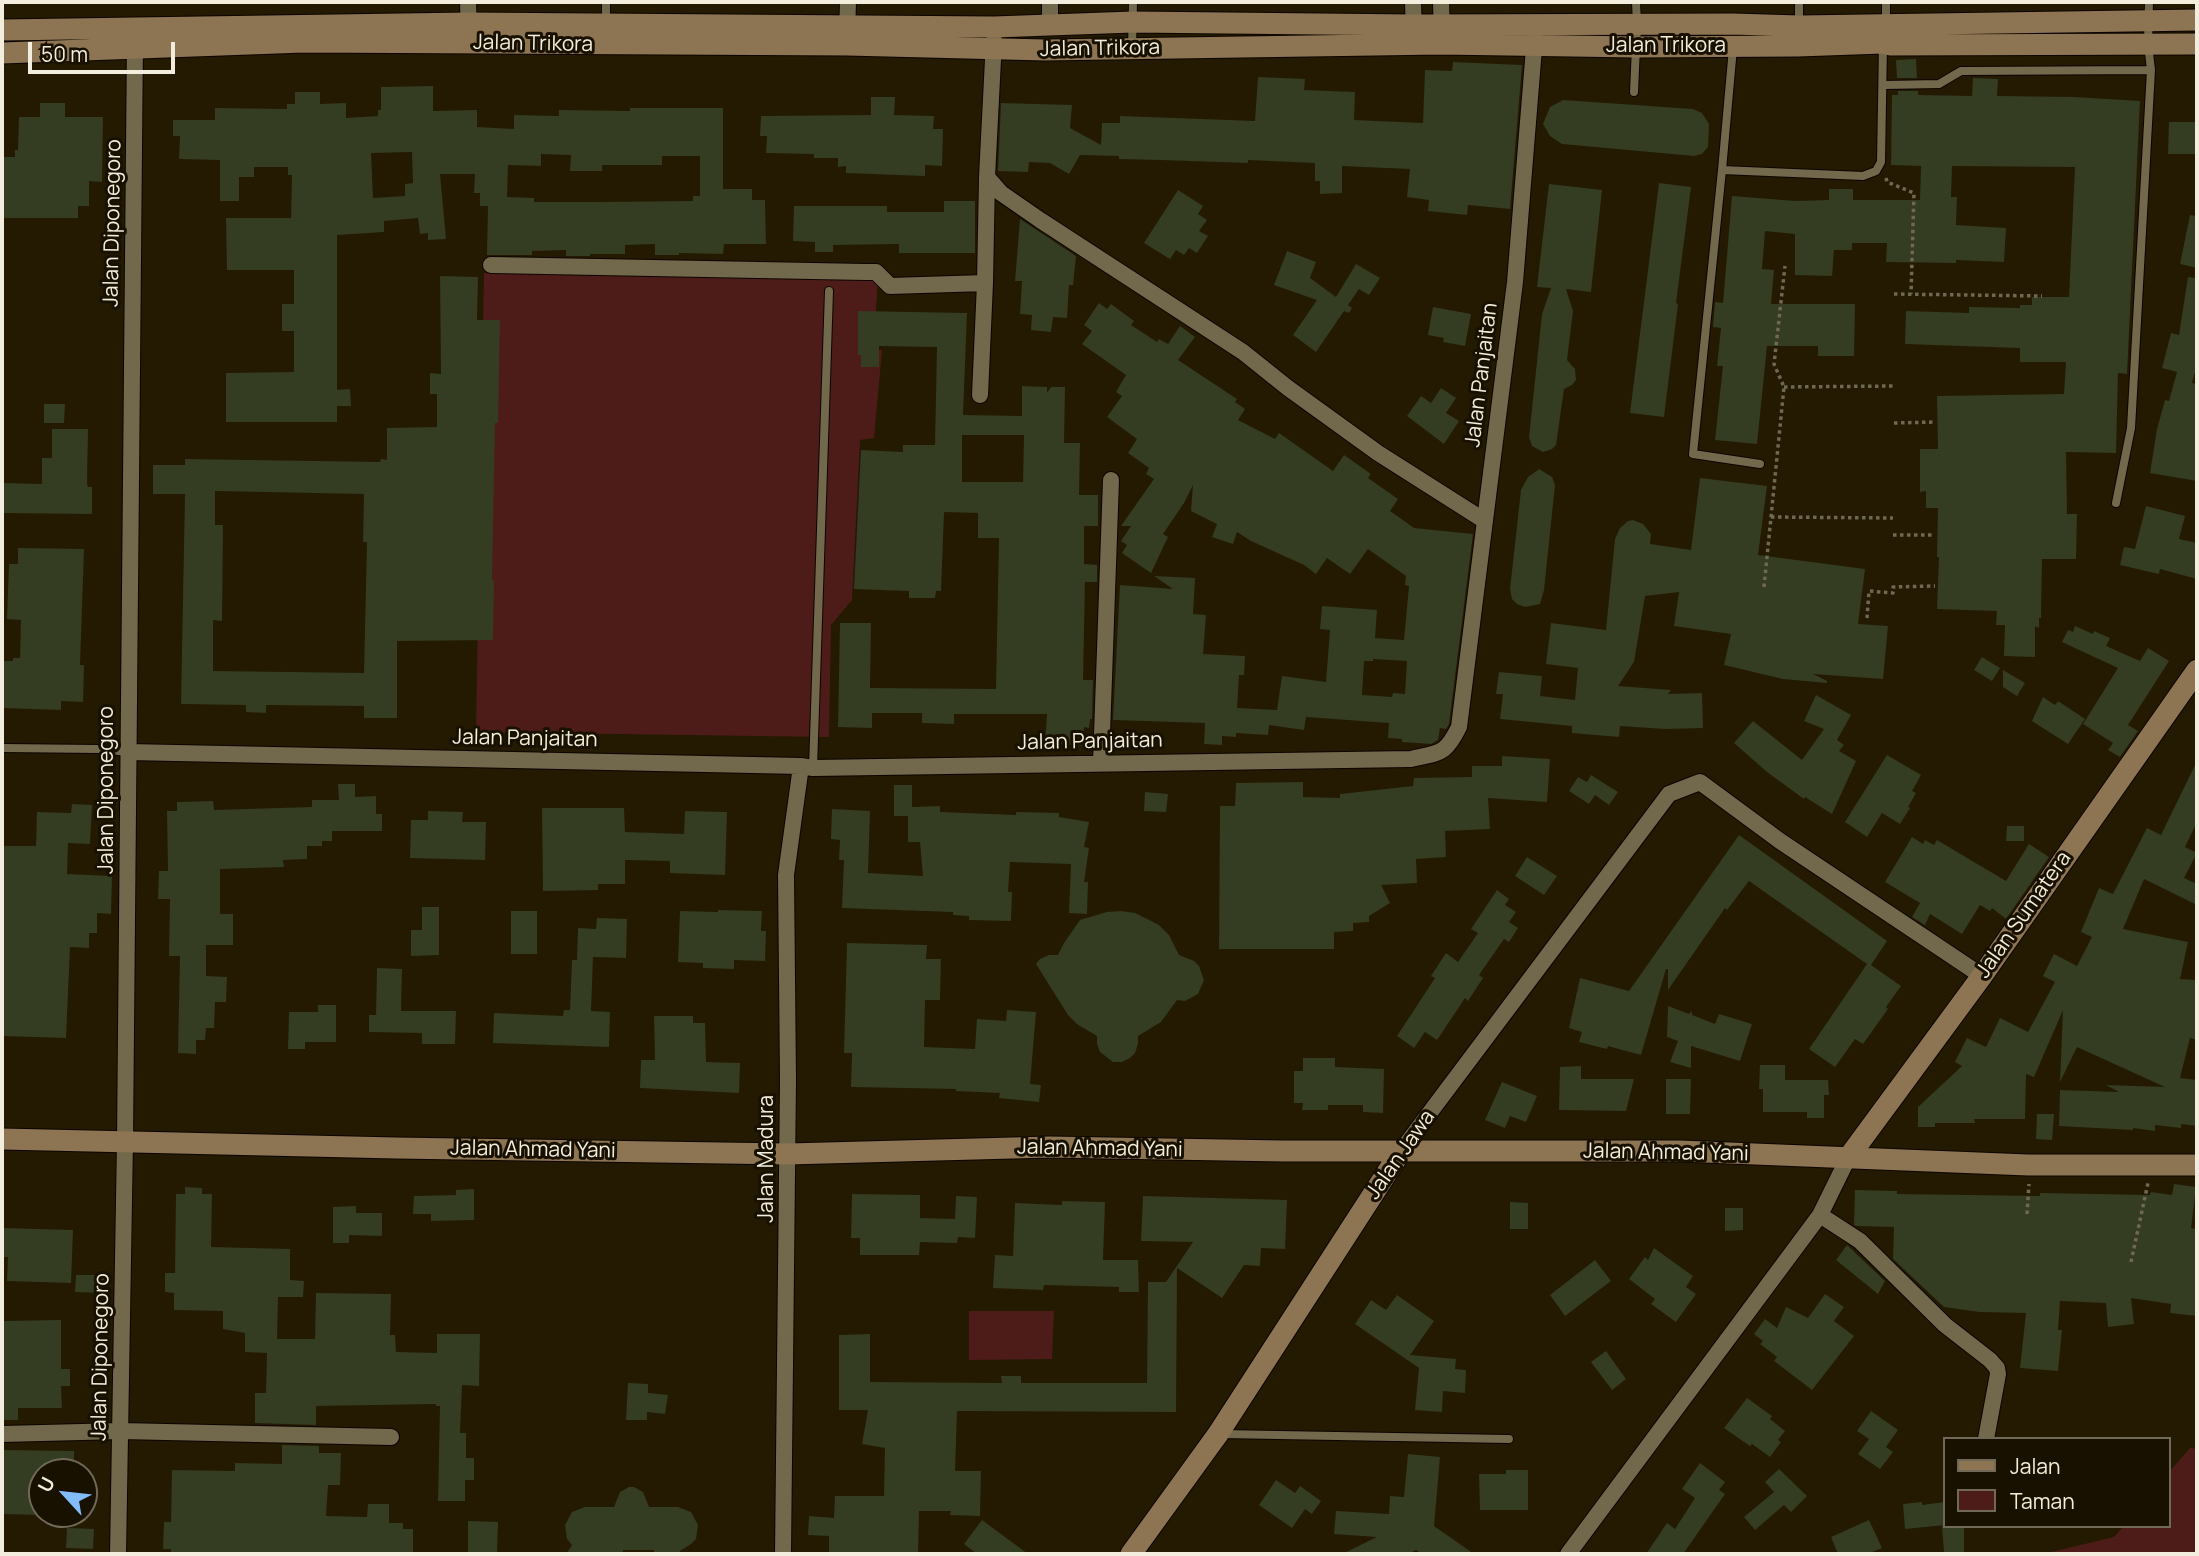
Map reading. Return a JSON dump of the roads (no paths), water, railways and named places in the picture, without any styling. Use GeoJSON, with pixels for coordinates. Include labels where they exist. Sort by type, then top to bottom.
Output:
{"type":"FeatureCollection","features":[{"type":"Feature","properties":{"kind":"main road","name":"Jalan Trikora"},"geometry":{"type":"LineString","coordinates":[[1535,35],[1636,47],[1733,47],[2149,11],[2197,20]]}},
{"type":"Feature","properties":{"kind":"main road","name":"Jalan Trikora"},"geometry":{"type":"LineString","coordinates":[[2,52],[135,37],[468,23],[606,34],[847,35],[1050,26],[1133,12],[1414,35]]}},
{"type":"Feature","properties":{"kind":"main road","name":"Jalan Trikora"},"geometry":{"type":"LineString","coordinates":[[847,35],[994,49],[1132,48],[1414,35],[1535,35],[1637,24],[1799,26],[1885,34]]}},
{"type":"Feature","properties":{"kind":"main road","name":"Jalan Trikora"},"geometry":{"type":"LineString","coordinates":[[2,30],[135,37]]}},
{"type":"Feature","properties":{"kind":"main road","name":"Jalan Trikora"},"geometry":{"type":"LineString","coordinates":[[1885,34],[1891,45],[2197,44]]}},
{"type":"Feature","properties":{"kind":"main road","name":"Jalan Sumatera"},"geometry":{"type":"LineString","coordinates":[[1848,1158],[1982,976],[2197,670]]}},
{"type":"Feature","properties":{"kind":"main road","name":"Jalan Ahmad Yani"},"geometry":{"type":"LineString","coordinates":[[2,1139],[788,1154],[1050,1146],[1283,1151],[1680,1152],[2028,1165],[2197,1165]]}},
{"type":"Feature","properties":{"kind":"main road","name":"Jalan Jawa"},"geometry":{"type":"LineString","coordinates":[[1131,1554],[1218,1434],[1401,1151]]}},
{"type":"Feature","properties":{"kind":"street"},"geometry":{"type":"LineString","coordinates":[[847,35],[848,2]]}},
{"type":"Feature","properties":{"kind":"street"},"geometry":{"type":"LineString","coordinates":[[1050,2],[1050,26]]}},
{"type":"Feature","properties":{"kind":"street"},"geometry":{"type":"LineString","coordinates":[[1413,2],[1414,35]]}},
{"type":"Feature","properties":{"kind":"street"},"geometry":{"type":"LineString","coordinates":[[1441,2],[1442,35]]}},
{"type":"Feature","properties":{"kind":"street"},"geometry":{"type":"LineString","coordinates":[[980,395],[986,177],[994,27]]}},
{"type":"Feature","properties":{"kind":"street","name":"Jalan Panjaitan"},"geometry":{"type":"LineString","coordinates":[[128,752],[807,767],[1412,759],[1442,752],[1450,744],[1459,727],[1515,282],[1535,35]]}},
{"type":"Feature","properties":{"kind":"street","name":"Jalan Diponegoro"},"geometry":{"type":"LineString","coordinates":[[118,1554],[125,1141],[135,37]]}},
{"type":"Feature","properties":{"kind":"street"},"geometry":{"type":"LineString","coordinates":[[986,177],[1001,193],[1040,220],[1242,352],[1378,453],[1485,521]]}},
{"type":"Feature","properties":{"kind":"street"},"geometry":{"type":"LineString","coordinates":[[491,265],[876,272],[890,286],[985,282]]}},
{"type":"Feature","properties":{"kind":"street"},"geometry":{"type":"LineString","coordinates":[[1101,762],[1111,480]]}},
{"type":"Feature","properties":{"kind":"street","name":"Jalan Madura"},"geometry":{"type":"LineString","coordinates":[[783,1554],[788,1154],[786,875],[807,767]]}},
{"type":"Feature","properties":{"kind":"street","name":"Jalan Jawa"},"geometry":{"type":"LineString","coordinates":[[1401,1151],[1669,794],[1700,782],[1780,841],[1982,976]]}},
{"type":"Feature","properties":{"kind":"street"},"geometry":{"type":"LineString","coordinates":[[1568,1554],[1820,1215],[1848,1158]]}},
{"type":"Feature","properties":{"kind":"street"},"geometry":{"type":"LineString","coordinates":[[1820,1215],[1860,1241],[1945,1325],[1997,1368],[1986,1437]]}},
{"type":"Feature","properties":{"kind":"street"},"geometry":{"type":"LineString","coordinates":[[2,1434],[121,1431],[391,1437]]}},
{"type":"Feature","properties":{"kind":"lane"},"geometry":{"type":"LineString","coordinates":[[606,2],[606,34]]}},
{"type":"Feature","properties":{"kind":"lane"},"geometry":{"type":"LineString","coordinates":[[1634,92],[1636,2]]}},
{"type":"Feature","properties":{"kind":"lane"},"geometry":{"type":"LineString","coordinates":[[1799,2],[1799,26]]}},
{"type":"Feature","properties":{"kind":"lane"},"geometry":{"type":"LineString","coordinates":[[1722,170],[1863,176],[1876,171],[1881,162],[1886,2]]}},
{"type":"Feature","properties":{"kind":"lane"},"geometry":{"type":"LineString","coordinates":[[2116,503],[2132,428],[2151,71],[2149,11]]}},
{"type":"Feature","properties":{"kind":"lane"},"geometry":{"type":"LineString","coordinates":[[1132,48],[1133,12]]}},
{"type":"Feature","properties":{"kind":"lane"},"geometry":{"type":"LineString","coordinates":[[1732,24],[1733,47],[1722,170],[1693,454],[1760,464]]}},
{"type":"Feature","properties":{"kind":"lane"},"geometry":{"type":"LineString","coordinates":[[1884,85],[1939,83],[1961,71],[2151,71]]}},
{"type":"Feature","properties":{"kind":"lane"},"geometry":{"type":"LineString","coordinates":[[807,767],[829,290]]}},
{"type":"Feature","properties":{"kind":"lane","name":"Jalan Panjaitan"},"geometry":{"type":"LineString","coordinates":[[2,748],[128,752]]}},
{"type":"Feature","properties":{"kind":"lane"},"geometry":{"type":"LineString","coordinates":[[1218,1434],[1509,1439]]}}]}
